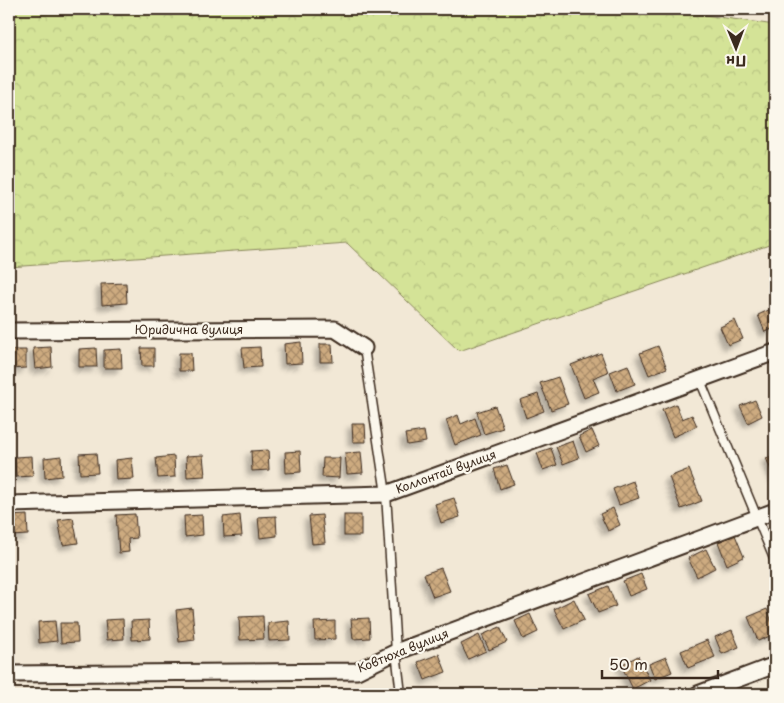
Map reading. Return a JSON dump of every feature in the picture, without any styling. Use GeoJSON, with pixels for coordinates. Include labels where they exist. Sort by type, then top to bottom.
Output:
{"type":"FeatureCollection","features":[{"type":"Feature","properties":{"kind":"street","name":"Юридична вулиця"},"geometry":{"type":"LineString","coordinates":[[9,331],[335,329],[364,348]]}},
{"type":"Feature","properties":{"kind":"street","name":"Коллонтай вулиця"},"geometry":{"type":"LineString","coordinates":[[9,504],[386,494],[775,352]]}},
{"type":"Feature","properties":{"kind":"street","name":"Ковтюха вулиця"},"geometry":{"type":"LineString","coordinates":[[9,674],[357,671],[396,652],[775,510]]}},
{"type":"Feature","properties":{"kind":"street"},"geometry":{"type":"LineString","coordinates":[[698,694],[775,665]]}},
{"type":"Feature","properties":{"kind":"lane"},"geometry":{"type":"LineString","coordinates":[[364,348],[386,494],[396,652],[401,694]]}},
{"type":"Feature","properties":{"kind":"lane"},"geometry":{"type":"LineString","coordinates":[[700,380],[775,561]]}},
{"type":"Feature","properties":{"kind":"green space"},"geometry":{"type":"Polygon","coordinates":[[[9,9],[662,9],[775,25],[775,243],[459,351],[347,243],[9,267],[9,9]]]}},
{"type":"Feature","properties":{"kind":"building"},"geometry":{"type":"Polygon","coordinates":[[[126,283],[127,303],[102,305],[101,284],[126,283]]]}},
{"type":"Feature","properties":{"kind":"building"},"geometry":{"type":"Polygon","coordinates":[[[775,307],[775,328],[765,332],[758,315],[775,307]]]}},
{"type":"Feature","properties":{"kind":"building"},"geometry":{"type":"Polygon","coordinates":[[[735,320],[743,339],[728,345],[720,327],[735,320]]]}},
{"type":"Feature","properties":{"kind":"building"},"geometry":{"type":"Polygon","coordinates":[[[301,342],[302,363],[285,364],[284,344],[301,342]]]}},
{"type":"Feature","properties":{"kind":"building"},"geometry":{"type":"Polygon","coordinates":[[[320,344],[332,344],[333,362],[320,362],[320,344]]]}},
{"type":"Feature","properties":{"kind":"building"},"geometry":{"type":"Polygon","coordinates":[[[658,346],[667,368],[649,375],[640,353],[658,346]]]}},
{"type":"Feature","properties":{"kind":"building"},"geometry":{"type":"Polygon","coordinates":[[[51,347],[52,367],[35,369],[33,348],[51,347]]]}},
{"type":"Feature","properties":{"kind":"building"},"geometry":{"type":"Polygon","coordinates":[[[260,347],[261,367],[244,368],[242,348],[260,347]]]}},
{"type":"Feature","properties":{"kind":"building"},"geometry":{"type":"Polygon","coordinates":[[[96,348],[97,367],[79,367],[79,349],[96,348]]]}},
{"type":"Feature","properties":{"kind":"building"},"geometry":{"type":"Polygon","coordinates":[[[141,348],[154,348],[154,366],[142,366],[141,348]]]}},
{"type":"Feature","properties":{"kind":"building"},"geometry":{"type":"Polygon","coordinates":[[[121,349],[122,368],[104,368],[104,350],[121,349]]]}},
{"type":"Feature","properties":{"kind":"building"},"geometry":{"type":"Polygon","coordinates":[[[9,350],[26,350],[26,368],[9,369],[9,350]]]}},
{"type":"Feature","properties":{"kind":"building"},"geometry":{"type":"Polygon","coordinates":[[[179,353],[191,353],[192,371],[179,371],[179,353]]]}},
{"type":"Feature","properties":{"kind":"building"},"geometry":{"type":"Polygon","coordinates":[[[601,353],[608,372],[593,378],[599,392],[584,398],[571,365],[601,353]]]}},
{"type":"Feature","properties":{"kind":"building"},"geometry":{"type":"Polygon","coordinates":[[[628,365],[635,384],[617,391],[610,372],[628,365]]]}},
{"type":"Feature","properties":{"kind":"building"},"geometry":{"type":"Polygon","coordinates":[[[558,377],[568,404],[551,410],[540,383],[558,377]]]}},
{"type":"Feature","properties":{"kind":"building"},"geometry":{"type":"Polygon","coordinates":[[[538,394],[544,411],[526,418],[520,400],[538,394]]]}},
{"type":"Feature","properties":{"kind":"building"},"geometry":{"type":"Polygon","coordinates":[[[755,400],[762,416],[748,423],[740,406],[755,400]]]}},
{"type":"Feature","properties":{"kind":"building"},"geometry":{"type":"Polygon","coordinates":[[[676,404],[682,419],[692,415],[697,426],[673,437],[662,410],[676,404]]]}},
{"type":"Feature","properties":{"kind":"building"},"geometry":{"type":"Polygon","coordinates":[[[495,406],[503,428],[484,434],[477,412],[495,406]]]}},
{"type":"Feature","properties":{"kind":"building"},"geometry":{"type":"Polygon","coordinates":[[[458,415],[461,424],[475,418],[481,435],[455,445],[446,420],[458,415]]]}},
{"type":"Feature","properties":{"kind":"building"},"geometry":{"type":"Polygon","coordinates":[[[352,424],[365,424],[366,442],[353,442],[352,424]]]}},
{"type":"Feature","properties":{"kind":"building"},"geometry":{"type":"Polygon","coordinates":[[[592,430],[599,446],[586,452],[579,436],[592,430]]]}},
{"type":"Feature","properties":{"kind":"building"},"geometry":{"type":"Polygon","coordinates":[[[424,431],[426,442],[407,445],[405,434],[424,431]]]}},
{"type":"Feature","properties":{"kind":"building"},"geometry":{"type":"Polygon","coordinates":[[[573,441],[579,458],[563,464],[556,447],[573,441]]]}},
{"type":"Feature","properties":{"kind":"building"},"geometry":{"type":"Polygon","coordinates":[[[551,448],[557,465],[543,470],[537,453],[551,448]]]}},
{"type":"Feature","properties":{"kind":"building"},"geometry":{"type":"Polygon","coordinates":[[[268,450],[269,470],[252,471],[251,451],[268,450]]]}},
{"type":"Feature","properties":{"kind":"building"},"geometry":{"type":"Polygon","coordinates":[[[300,451],[301,472],[286,473],[285,452],[300,451]]]}},
{"type":"Feature","properties":{"kind":"building"},"geometry":{"type":"Polygon","coordinates":[[[361,452],[363,473],[347,474],[345,453],[361,452]]]}},
{"type":"Feature","properties":{"kind":"building"},"geometry":{"type":"Polygon","coordinates":[[[96,453],[98,473],[80,474],[79,454],[96,453]]]}},
{"type":"Feature","properties":{"kind":"building"},"geometry":{"type":"Polygon","coordinates":[[[203,455],[205,476],[187,477],[186,456],[203,455]]]}},
{"type":"Feature","properties":{"kind":"building"},"geometry":{"type":"Polygon","coordinates":[[[775,455],[775,476],[774,477],[766,458],[775,455]]]}},
{"type":"Feature","properties":{"kind":"building"},"geometry":{"type":"Polygon","coordinates":[[[32,456],[33,476],[16,477],[15,457],[32,456]]]}},
{"type":"Feature","properties":{"kind":"building"},"geometry":{"type":"Polygon","coordinates":[[[61,456],[62,476],[45,478],[44,458],[61,456]]]}},
{"type":"Feature","properties":{"kind":"building"},"geometry":{"type":"Polygon","coordinates":[[[174,456],[175,477],[158,478],[156,458],[174,456]]]}},
{"type":"Feature","properties":{"kind":"building"},"geometry":{"type":"Polygon","coordinates":[[[132,458],[134,479],[116,480],[115,460],[132,458]]]}},
{"type":"Feature","properties":{"kind":"building"},"geometry":{"type":"Polygon","coordinates":[[[323,458],[340,458],[339,478],[322,477],[323,458]]]}},
{"type":"Feature","properties":{"kind":"building"},"geometry":{"type":"Polygon","coordinates":[[[507,465],[514,484],[500,489],[494,469],[507,465]]]}},
{"type":"Feature","properties":{"kind":"building"},"geometry":{"type":"Polygon","coordinates":[[[689,469],[702,501],[681,509],[669,477],[689,469]]]}},
{"type":"Feature","properties":{"kind":"building"},"geometry":{"type":"Polygon","coordinates":[[[633,481],[639,498],[619,505],[613,489],[633,481]]]}},
{"type":"Feature","properties":{"kind":"building"},"geometry":{"type":"Polygon","coordinates":[[[454,498],[460,517],[441,523],[435,504],[454,498]]]}},
{"type":"Feature","properties":{"kind":"building"},"geometry":{"type":"Polygon","coordinates":[[[613,508],[620,525],[608,531],[600,514],[613,508]]]}},
{"type":"Feature","properties":{"kind":"building"},"geometry":{"type":"Polygon","coordinates":[[[135,514],[137,538],[128,539],[129,552],[119,553],[116,515],[135,514]]]}},
{"type":"Feature","properties":{"kind":"building"},"geometry":{"type":"Polygon","coordinates":[[[27,515],[28,535],[11,536],[10,516],[27,515]]]}},
{"type":"Feature","properties":{"kind":"building"},"geometry":{"type":"Polygon","coordinates":[[[202,515],[203,535],[185,537],[184,516],[202,515]]]}},
{"type":"Feature","properties":{"kind":"building"},"geometry":{"type":"Polygon","coordinates":[[[240,515],[242,536],[224,537],[223,517],[240,515]]]}},
{"type":"Feature","properties":{"kind":"building"},"geometry":{"type":"Polygon","coordinates":[[[322,515],[325,543],[312,544],[309,516],[322,515]]]}},
{"type":"Feature","properties":{"kind":"building"},"geometry":{"type":"Polygon","coordinates":[[[344,515],[361,515],[361,536],[344,536],[344,515]]]}},
{"type":"Feature","properties":{"kind":"building"},"geometry":{"type":"Polygon","coordinates":[[[276,516],[277,536],[260,538],[258,517],[276,516]]]}},
{"type":"Feature","properties":{"kind":"building"},"geometry":{"type":"Polygon","coordinates":[[[73,518],[78,543],[63,545],[58,520],[73,518]]]}},
{"type":"Feature","properties":{"kind":"building"},"geometry":{"type":"Polygon","coordinates":[[[735,535],[744,557],[727,565],[718,542],[735,535]]]}},
{"type":"Feature","properties":{"kind":"building"},"geometry":{"type":"Polygon","coordinates":[[[706,549],[715,568],[697,577],[688,558],[706,549]]]}},
{"type":"Feature","properties":{"kind":"building"},"geometry":{"type":"Polygon","coordinates":[[[441,568],[450,591],[433,597],[424,574],[441,568]]]}},
{"type":"Feature","properties":{"kind":"building"},"geometry":{"type":"Polygon","coordinates":[[[641,574],[647,589],[629,596],[623,581],[641,574]]]}},
{"type":"Feature","properties":{"kind":"building"},"geometry":{"type":"Polygon","coordinates":[[[608,586],[616,606],[598,613],[589,594],[608,586]]]}},
{"type":"Feature","properties":{"kind":"building"},"geometry":{"type":"Polygon","coordinates":[[[574,599],[584,620],[564,629],[554,609],[574,599]]]}},
{"type":"Feature","properties":{"kind":"building"},"geometry":{"type":"Polygon","coordinates":[[[192,608],[195,640],[179,642],[176,610],[192,608]]]}},
{"type":"Feature","properties":{"kind":"building"},"geometry":{"type":"Polygon","coordinates":[[[767,609],[775,629],[775,634],[758,641],[748,617],[767,609]]]}},
{"type":"Feature","properties":{"kind":"building"},"geometry":{"type":"Polygon","coordinates":[[[530,614],[538,632],[523,639],[515,621],[530,614]]]}},
{"type":"Feature","properties":{"kind":"building"},"geometry":{"type":"Polygon","coordinates":[[[263,616],[264,639],[240,640],[239,617],[263,616]]]}},
{"type":"Feature","properties":{"kind":"building"},"geometry":{"type":"Polygon","coordinates":[[[369,618],[370,638],[353,639],[351,619],[369,618]]]}},
{"type":"Feature","properties":{"kind":"building"},"geometry":{"type":"Polygon","coordinates":[[[123,619],[124,639],[107,640],[105,620],[123,619]]]}},
{"type":"Feature","properties":{"kind":"building"},"geometry":{"type":"Polygon","coordinates":[[[149,620],[150,639],[132,640],[131,621],[149,620]]]}},
{"type":"Feature","properties":{"kind":"building"},"geometry":{"type":"Polygon","coordinates":[[[55,621],[57,641],[39,643],[38,622],[55,621]]]}},
{"type":"Feature","properties":{"kind":"building"},"geometry":{"type":"Polygon","coordinates":[[[289,621],[290,640],[269,641],[268,623],[289,621]]]}},
{"type":"Feature","properties":{"kind":"building"},"geometry":{"type":"Polygon","coordinates":[[[335,621],[335,639],[315,640],[314,622],[335,621]]]}},
{"type":"Feature","properties":{"kind":"building"},"geometry":{"type":"Polygon","coordinates":[[[60,623],[77,623],[78,642],[61,643],[60,623]]]}},
{"type":"Feature","properties":{"kind":"building"},"geometry":{"type":"Polygon","coordinates":[[[500,627],[507,642],[489,650],[482,635],[500,627]]]}},
{"type":"Feature","properties":{"kind":"building"},"geometry":{"type":"Polygon","coordinates":[[[732,630],[739,647],[722,654],[715,637],[732,630]]]}},
{"type":"Feature","properties":{"kind":"building"},"geometry":{"type":"Polygon","coordinates":[[[479,635],[486,651],[468,659],[461,644],[479,635]]]}},
{"type":"Feature","properties":{"kind":"building"},"geometry":{"type":"Polygon","coordinates":[[[707,640],[715,657],[688,668],[681,651],[707,640]]]}},
{"type":"Feature","properties":{"kind":"building"},"geometry":{"type":"Polygon","coordinates":[[[439,654],[446,672],[425,680],[418,662],[439,654]]]}},
{"type":"Feature","properties":{"kind":"building"},"geometry":{"type":"Polygon","coordinates":[[[638,656],[650,680],[633,689],[621,665],[638,656]]]}},
{"type":"Feature","properties":{"kind":"building"},"geometry":{"type":"Polygon","coordinates":[[[666,657],[672,672],[655,679],[649,664],[666,657]]]}}]}
